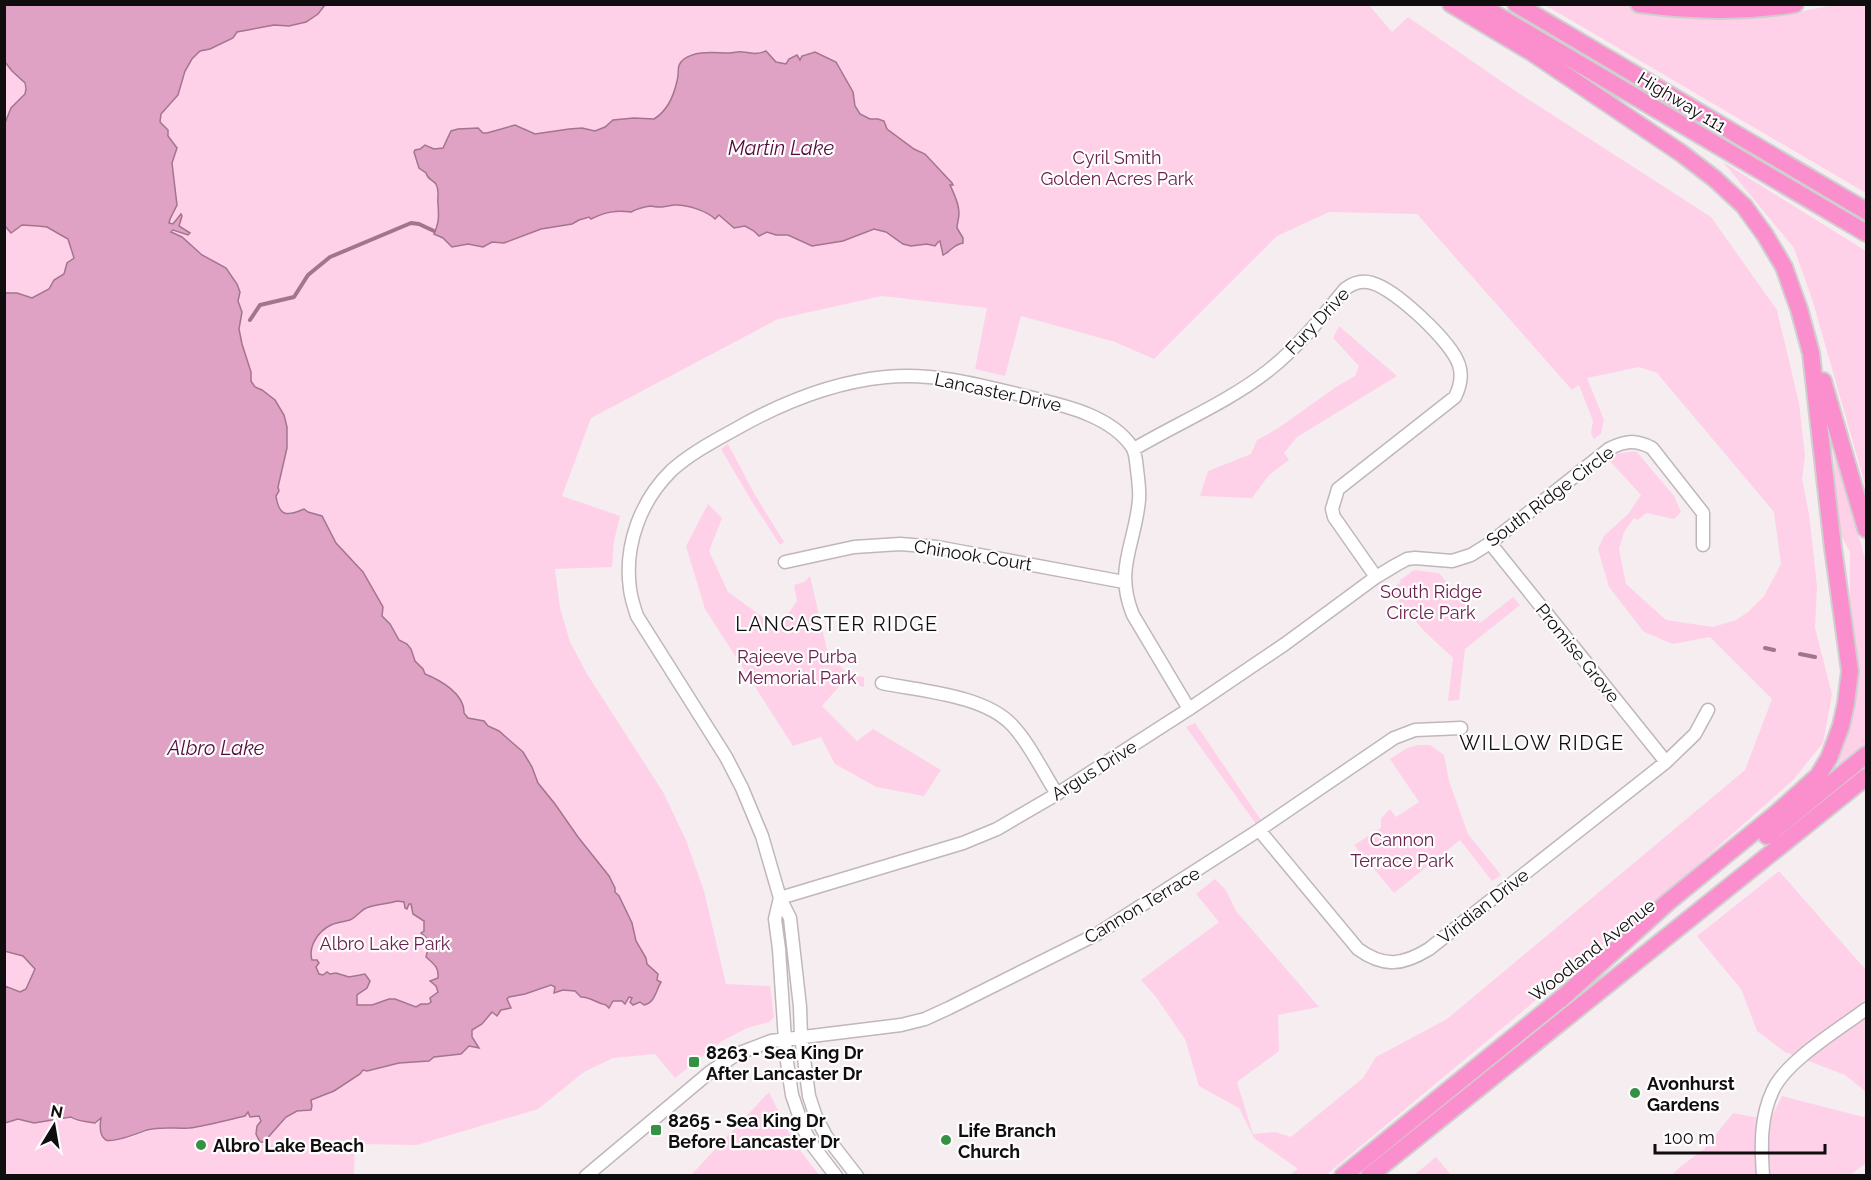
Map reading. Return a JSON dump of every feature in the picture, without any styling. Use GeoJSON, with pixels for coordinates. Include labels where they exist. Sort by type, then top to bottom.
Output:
{"type":"FeatureCollection","features":[{"type":"Feature","properties":{"kind":"highway"},"geometry":{"type":"LineString","coordinates":[[1451,4],[1533,53],[1633,119],[1715,179],[1744,206],[1784,267],[1811,353],[1826,389],[1866,529]]}},
{"type":"Feature","properties":{"kind":"highway","name":"Highway 111"},"geometry":{"type":"LineString","coordinates":[[1478,4],[1866,233]]}},
{"type":"Feature","properties":{"kind":"highway","name":"Highway 111"},"geometry":{"type":"LineString","coordinates":[[1516,4],[1866,211]]}},
{"type":"Feature","properties":{"kind":"highway"},"geometry":{"type":"LineString","coordinates":[[1639,4],[1678,9],[1727,11],[1795,4]]}},
{"type":"Feature","properties":{"kind":"highway"},"geometry":{"type":"LineString","coordinates":[[1560,1000],[1668,902],[1777,813],[1818,776],[1835,745],[1846,703],[1850,671],[1811,353]]}},
{"type":"Feature","properties":{"kind":"highway","name":"Woodland Avenue"},"geometry":{"type":"LineString","coordinates":[[1343,1176],[1866,755]]}},
{"type":"Feature","properties":{"kind":"highway","name":"Woodland Avenue"},"geometry":{"type":"LineString","coordinates":[[1369,1176],[1866,777]]}},
{"type":"Feature","properties":{"kind":"highway"},"geometry":{"type":"LineString","coordinates":[[1797,833],[1851,802],[1866,790]]}},
{"type":"Feature","properties":{"kind":"street","name":"Fury Drive"},"geometry":{"type":"LineString","coordinates":[[1134,449],[1249,385],[1289,352],[1345,289],[1363,282],[1384,288],[1424,319],[1453,353],[1461,372],[1460,386],[1455,397],[1338,489],[1332,509],[1334,517],[1376,577]]}},
{"type":"Feature","properties":{"kind":"street","name":"Lancaster Drive"},"geometry":{"type":"LineString","coordinates":[[857,1176],[838,1153],[816,1117],[809,1096],[790,918],[780,898],[762,836],[726,757],[637,616],[628,573],[633,534],[648,501],[661,483],[684,461],[721,437],[773,409],[820,390],[848,383],[886,377],[923,376],[961,380],[1079,411],[1105,423],[1124,437],[1134,449]]}},
{"type":"Feature","properties":{"kind":"street","name":"South Ridge Circle"},"geometry":{"type":"LineString","coordinates":[[1376,577],[1415,558],[1452,561],[1471,555],[1490,543],[1609,449],[1620,443],[1631,441],[1642,442],[1652,448],[1703,513],[1703,545]]}},
{"type":"Feature","properties":{"kind":"street"},"geometry":{"type":"LineString","coordinates":[[1134,449],[1139,499],[1126,563],[1124,582],[1127,599],[1133,615],[1189,710]]}},
{"type":"Feature","properties":{"kind":"street","name":"Promise Grove"},"geometry":{"type":"LineString","coordinates":[[1490,543],[1666,762]]}},
{"type":"Feature","properties":{"kind":"street","name":"Chinook Court"},"geometry":{"type":"LineString","coordinates":[[785,562],[854,547],[900,544],[937,547],[1124,582]]}},
{"type":"Feature","properties":{"kind":"street","name":"Argus Drive"},"geometry":{"type":"LineString","coordinates":[[780,898],[963,843],[997,829],[1189,710],[1285,644],[1376,577]]}},
{"type":"Feature","properties":{"kind":"street"},"geometry":{"type":"LineString","coordinates":[[882,684],[971,700],[996,712],[1022,737],[1056,794]]}},
{"type":"Feature","properties":{"kind":"street","name":"Viridian Drive"},"geometry":{"type":"LineString","coordinates":[[1259,830],[1358,949],[1387,962],[1411,960],[1429,949],[1666,762],[1695,734],[1708,710]]}},
{"type":"Feature","properties":{"kind":"street","name":"Cannon Terrace"},"geometry":{"type":"LineString","coordinates":[[586,1176],[710,1072],[737,1054],[784,1038],[902,1025],[925,1019],[1097,934],[1259,830],[1394,738],[1415,730],[1461,728]]}},
{"type":"Feature","properties":{"kind":"street","name":"Lancaster Drive"},"geometry":{"type":"LineString","coordinates":[[780,898],[775,919],[784,1038],[792,1095],[797,1113],[813,1146],[836,1176]]}},
{"type":"Feature","properties":{"kind":"street"},"geometry":{"type":"LineString","coordinates":[[779,949],[794,948]]}},
{"type":"Feature","properties":{"kind":"street"},"geometry":{"type":"LineString","coordinates":[[1763,1176],[1763,1123],[1774,1087],[1806,1053],[1866,1009]]}},
{"type":"Feature","properties":{"kind":"green space","name":"Cyril Smith Golden Acres Park"},"geometry":{"type":"Polygon","coordinates":[[[325,4],[1369,5],[1392,32],[1408,17],[1517,92],[1711,217],[1777,310],[1799,403],[1805,456],[1802,479],[1809,514],[1817,586],[1815,628],[1832,694],[1823,743],[1793,780],[1692,870],[1326,1175],[1289,1175],[1298,1169],[1254,1138],[1239,1108],[1199,1086],[1185,1039],[1156,997],[1141,980],[1219,922],[1196,894],[1215,879],[1226,890],[1236,911],[1319,1007],[1278,1015],[1279,1051],[1237,1082],[1253,1134],[1275,1132],[1291,1137],[1363,1078],[1376,1057],[1447,1019],[1745,770],[1772,699],[1710,637],[1673,644],[1644,632],[1609,587],[1598,549],[1604,536],[1628,514],[1641,495],[1608,459],[1616,454],[1636,451],[1674,496],[1681,512],[1674,519],[1646,513],[1638,520],[1634,518],[1624,532],[1619,549],[1626,584],[1666,620],[1713,627],[1736,620],[1764,596],[1781,564],[1774,512],[1657,373],[1639,367],[1587,378],[1604,420],[1601,434],[1594,439],[1591,433],[1593,421],[1579,385],[1572,390],[1417,214],[1329,212],[1277,236],[1154,359],[1115,342],[1021,316],[1005,376],[975,369],[987,308],[882,296],[778,319],[591,418],[562,496],[620,516],[614,541],[612,567],[555,569],[560,608],[570,642],[587,674],[663,792],[686,840],[704,891],[726,984],[770,986],[774,1017],[769,1022],[747,1028],[722,1041],[675,1078],[655,1054],[613,1058],[584,1072],[538,1109],[417,1145],[355,1144],[354,1175],[5,1176],[5,1123],[10,1121],[41,1122],[71,1117],[76,1121],[97,1123],[101,1118],[100,1127],[119,1138],[128,1138],[161,1127],[187,1128],[245,1116],[248,1112],[259,1116],[261,1121],[257,1132],[263,1142],[286,1117],[297,1112],[304,1112],[312,1105],[311,1100],[334,1091],[363,1070],[461,1054],[469,1046],[479,1048],[472,1037],[472,1030],[482,1024],[492,1012],[495,1016],[501,1010],[511,1007],[507,999],[509,997],[554,986],[557,992],[575,991],[581,997],[609,1008],[613,1001],[625,1003],[629,997],[635,1005],[654,998],[661,982],[657,980],[658,975],[647,964],[636,941],[630,920],[609,876],[538,783],[523,752],[484,721],[468,718],[459,697],[445,685],[425,674],[409,649],[399,640],[390,624],[382,616],[383,607],[360,567],[336,543],[324,518],[304,509],[288,513],[279,510],[276,501],[277,489],[287,447],[287,436],[274,400],[251,381],[251,372],[239,329],[241,317],[237,283],[226,268],[202,255],[192,245],[171,232],[178,231],[188,235],[188,231],[179,226],[182,216],[173,224],[169,223],[177,203],[168,130],[161,123],[161,114],[178,95],[187,68],[200,51],[210,49],[234,37],[237,32],[274,25],[289,26],[306,22],[318,14],[325,4]],[[764,51],[751,55],[743,52],[701,53],[677,68],[672,97],[660,115],[654,119],[613,120],[605,127],[595,131],[582,128],[534,134],[518,126],[511,126],[487,133],[474,128],[451,131],[443,148],[434,149],[427,145],[415,150],[427,176],[436,185],[438,191],[439,216],[434,231],[439,238],[443,238],[452,247],[468,244],[479,247],[492,242],[504,243],[545,228],[616,211],[630,212],[651,206],[664,208],[675,205],[706,211],[716,219],[719,215],[734,228],[745,226],[761,236],[767,232],[788,235],[812,246],[843,241],[874,229],[886,232],[903,244],[911,246],[927,244],[934,246],[940,241],[941,253],[945,255],[957,247],[960,237],[957,224],[959,209],[949,185],[952,183],[925,153],[914,149],[887,129],[883,121],[870,119],[860,114],[853,93],[839,66],[812,53],[802,56],[800,60],[789,59],[786,64],[776,62],[764,51]]]}},
{"type":"Feature","properties":{"kind":"green space"},"geometry":{"type":"Polygon","coordinates":[[[1545,5],[1635,5],[1702,15],[1787,14],[1835,5],[1866,5],[1866,193],[1545,5]]]}},
{"type":"Feature","properties":{"kind":"green space"},"geometry":{"type":"Polygon","coordinates":[[[5,62],[19,76],[24,84],[25,93],[5,123],[5,62]]]}},
{"type":"Feature","properties":{"kind":"green space"},"geometry":{"type":"Polygon","coordinates":[[[1723,162],[1866,251],[1866,488],[1813,302],[1794,248],[1723,162]]]}},
{"type":"Feature","properties":{"kind":"green space"},"geometry":{"type":"Polygon","coordinates":[[[22,225],[47,227],[64,236],[70,242],[74,258],[69,261],[64,274],[56,278],[49,289],[30,299],[17,293],[5,293],[5,226],[11,233],[22,225]]]}},
{"type":"Feature","properties":{"kind":"green space"},"geometry":{"type":"Polygon","coordinates":[[[1339,326],[1397,376],[1297,437],[1284,453],[1289,460],[1269,475],[1252,498],[1200,496],[1208,471],[1251,454],[1257,440],[1355,376],[1359,366],[1333,338],[1339,326]]]}},
{"type":"Feature","properties":{"kind":"green space"},"geometry":{"type":"Polygon","coordinates":[[[1833,440],[1866,563],[1866,751],[1854,753],[1837,770],[1857,645],[1850,641],[1850,552],[1838,530],[1833,440]]]}},
{"type":"Feature","properties":{"kind":"green space"},"geometry":{"type":"Polygon","coordinates":[[[728,444],[755,495],[784,542],[780,545],[721,449],[728,444]]]}},
{"type":"Feature","properties":{"kind":"green space","name":"Rajeeve Purba Memorial Park"},"geometry":{"type":"Polygon","coordinates":[[[708,504],[722,518],[709,551],[728,592],[778,628],[797,601],[794,585],[804,582],[810,576],[827,650],[847,674],[864,677],[864,687],[843,682],[822,706],[857,741],[873,729],[941,770],[924,796],[876,787],[835,764],[821,737],[793,746],[705,609],[686,546],[708,504]]]}},
{"type":"Feature","properties":{"kind":"green space","name":"South Ridge Circle Park"},"geometry":{"type":"Polygon","coordinates":[[[1414,570],[1439,573],[1480,623],[1513,597],[1520,605],[1465,649],[1459,700],[1448,701],[1453,658],[1424,631],[1390,590],[1414,570]]]}},
{"type":"Feature","properties":{"kind":"green space"},"geometry":{"type":"Polygon","coordinates":[[[1195,723],[1261,820],[1256,824],[1186,727],[1195,723]]]}},
{"type":"Feature","properties":{"kind":"green space","name":"Cannon Terrace Park"},"geometry":{"type":"Polygon","coordinates":[[[1430,745],[1444,755],[1449,781],[1468,834],[1501,875],[1492,881],[1460,840],[1394,893],[1354,845],[1381,828],[1381,818],[1390,809],[1396,817],[1419,802],[1390,759],[1407,748],[1430,745]]]}},
{"type":"Feature","properties":{"kind":"green space"},"geometry":{"type":"Polygon","coordinates":[[[1779,871],[1866,970],[1866,1092],[1845,1075],[1785,1052],[1757,1031],[1741,989],[1697,936],[1779,871]]]}},
{"type":"Feature","properties":{"kind":"green space","name":"Albro Lake Park"},"geometry":{"type":"Polygon","coordinates":[[[397,901],[404,902],[407,909],[411,904],[413,914],[424,921],[424,931],[421,932],[430,942],[426,957],[437,968],[438,978],[431,981],[438,992],[430,998],[431,1002],[416,1007],[389,999],[372,1005],[357,1005],[357,995],[367,988],[369,979],[359,974],[349,977],[327,972],[323,975],[319,974],[316,960],[312,960],[311,950],[322,931],[331,925],[350,920],[369,907],[397,901]]]}},
{"type":"Feature","properties":{"kind":"green space"},"geometry":{"type":"Polygon","coordinates":[[[5,951],[23,956],[35,969],[26,989],[20,993],[5,986],[5,951]]]}},
{"type":"Feature","properties":{"kind":"green space"},"geometry":{"type":"Polygon","coordinates":[[[769,1092],[793,1141],[819,1175],[691,1175],[769,1092]]]}},
{"type":"Feature","properties":{"kind":"green space"},"geometry":{"type":"Polygon","coordinates":[[[1782,1096],[1863,1117],[1866,1115],[1866,1163],[1850,1175],[1671,1176],[1705,1148],[1733,1113],[1770,1120],[1782,1096]]]}},
{"type":"Feature","properties":{"kind":"green space"},"geometry":{"type":"Polygon","coordinates":[[[1436,1157],[1451,1175],[1414,1175],[1436,1157]]]}},
{"type":"Feature","properties":{"kind":"water","name":"Albro Lake"},"geometry":{"type":"Polygon","coordinates":[[[5,4],[325,5],[318,14],[306,22],[237,32],[233,38],[210,49],[200,51],[192,59],[185,71],[178,95],[161,114],[160,122],[168,130],[168,136],[177,148],[172,163],[177,205],[169,223],[173,224],[181,214],[179,226],[190,233],[188,235],[173,230],[171,232],[182,237],[202,255],[226,268],[237,284],[240,292],[238,301],[242,312],[239,329],[251,372],[251,381],[255,387],[275,400],[284,415],[287,427],[287,448],[279,491],[276,496],[279,508],[288,514],[304,509],[322,516],[336,543],[363,572],[383,607],[382,616],[390,624],[399,640],[411,649],[415,661],[425,674],[438,680],[456,694],[468,718],[484,721],[523,752],[538,783],[609,876],[632,923],[636,941],[647,964],[658,974],[657,980],[661,982],[648,1004],[644,1005],[640,1002],[633,1005],[630,1002],[632,998],[629,997],[625,1004],[622,1001],[613,1001],[609,1008],[581,997],[575,991],[563,990],[554,993],[555,987],[551,985],[509,997],[507,999],[511,1008],[501,1010],[497,1016],[492,1012],[482,1024],[472,1030],[472,1037],[479,1048],[469,1046],[461,1054],[363,1070],[334,1091],[311,1100],[311,1110],[297,1111],[286,1117],[264,1142],[260,1142],[256,1134],[257,1126],[261,1121],[259,1116],[250,1117],[248,1112],[245,1116],[202,1126],[152,1129],[109,1141],[102,1136],[101,1118],[95,1123],[71,1117],[34,1123],[18,1119],[5,1123],[5,986],[20,992],[26,989],[35,969],[23,956],[4,951],[5,293],[17,293],[32,298],[49,289],[54,280],[64,274],[67,263],[74,258],[68,239],[47,227],[22,225],[11,233],[5,226],[5,123],[11,108],[25,94],[26,89],[25,83],[5,62],[5,4]],[[397,901],[366,908],[350,920],[326,928],[318,935],[313,945],[312,960],[317,960],[319,963],[316,967],[319,974],[323,975],[327,972],[349,977],[365,974],[370,981],[367,988],[357,995],[357,1005],[372,1005],[395,999],[416,1007],[431,1002],[430,998],[438,992],[436,986],[430,981],[438,978],[438,971],[426,957],[430,941],[421,933],[424,931],[424,921],[413,914],[411,904],[407,909],[405,908],[404,902],[397,901]]]}},
{"type":"Feature","properties":{"kind":"water","name":"Martin Lake"},"geometry":{"type":"Polygon","coordinates":[[[766,51],[776,62],[786,64],[789,59],[797,55],[800,60],[802,56],[815,52],[836,62],[853,92],[855,106],[860,114],[870,119],[884,121],[887,129],[914,149],[925,154],[952,183],[953,185],[950,185],[959,209],[957,228],[963,238],[963,243],[943,255],[940,241],[935,246],[927,244],[911,246],[903,244],[886,232],[874,229],[843,241],[812,246],[788,235],[767,232],[759,236],[745,226],[734,228],[719,215],[715,219],[702,211],[679,205],[651,206],[631,212],[611,212],[572,224],[541,229],[504,243],[492,242],[483,247],[468,244],[452,247],[443,238],[434,234],[438,219],[438,189],[436,184],[419,168],[415,150],[425,145],[434,149],[443,148],[451,131],[458,129],[478,128],[483,133],[487,133],[515,125],[535,134],[582,128],[595,131],[605,127],[613,120],[654,119],[663,112],[672,97],[679,67],[684,59],[700,53],[766,51]]]}},
{"type":"Feature","properties":{"kind":"waterway"},"geometry":{"type":"LineString","coordinates":[[250,320],[260,305],[294,297],[308,275],[330,257],[411,223],[434,231]]}},
{"type":"Feature","properties":{"kind":"waterway"},"geometry":{"type":"LineString","coordinates":[[1765,648],[1774,650]]}},
{"type":"Feature","properties":{"kind":"waterway"},"geometry":{"type":"LineString","coordinates":[[1800,654],[1815,657]]}},
{"type":"Feature","properties":{"kind":"place","name":"8263 - Sea King Dr After Lancaster Dr"},"geometry":{"type":"Point","coordinates":[694,1062]}},
{"type":"Feature","properties":{"kind":"place","name":"Avonhurst Gardens"},"geometry":{"type":"Point","coordinates":[1635,1093]}},
{"type":"Feature","properties":{"kind":"place","name":"8265 - Sea King Dr Before Lancaster Dr"},"geometry":{"type":"Point","coordinates":[656,1130]}},
{"type":"Feature","properties":{"kind":"place","name":"Life Branch Church"},"geometry":{"type":"Point","coordinates":[946,1140]}},
{"type":"Feature","properties":{"kind":"place","name":"Albro Lake Beach"},"geometry":{"type":"Point","coordinates":[201,1145]}},
{"type":"Feature","properties":{"kind":"district","name":"LANCASTER RIDGE"},"geometry":{"type":"Point","coordinates":[837,624]}},
{"type":"Feature","properties":{"kind":"district","name":"WILLOW RIDGE"},"geometry":{"type":"Point","coordinates":[1542,743]}}]}
